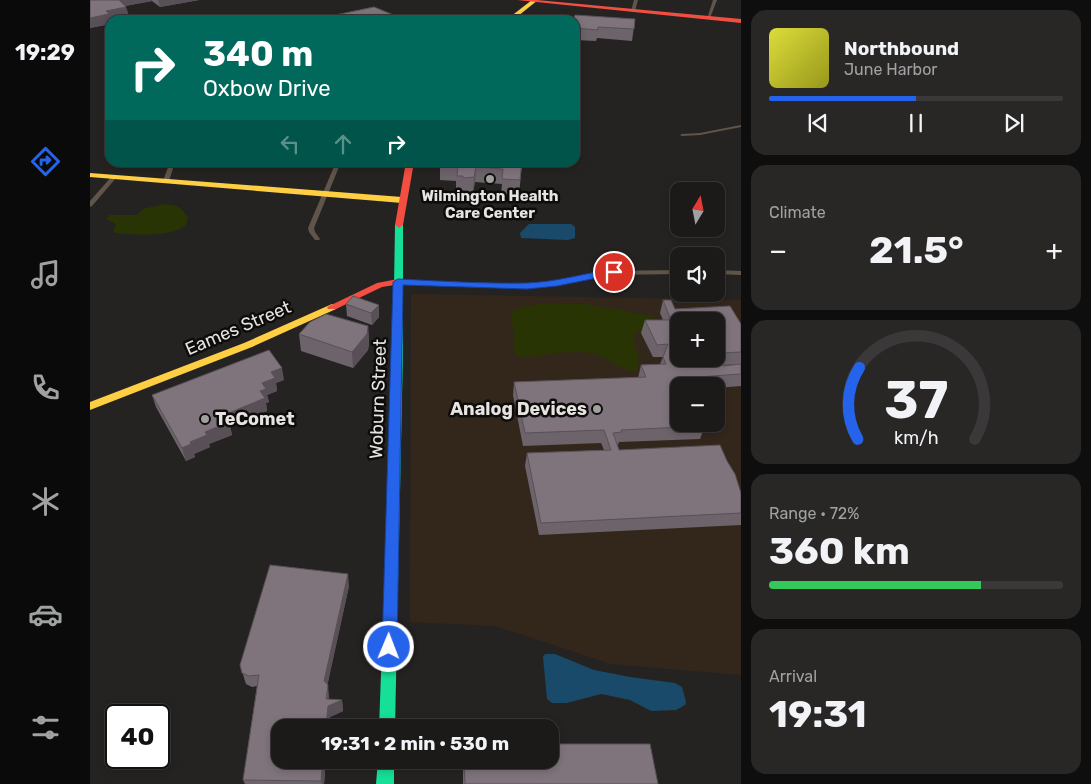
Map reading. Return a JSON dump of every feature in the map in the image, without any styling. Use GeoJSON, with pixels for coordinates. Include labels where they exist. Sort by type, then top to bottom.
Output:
{"type":"FeatureCollection","features":[{"type":"Feature","properties":{"kind":"main road"},"geometry":{"type":"LineString","coordinates":[[520,0],[635,6],[708,18],[741,21]]}},
{"type":"Feature","properties":{"kind":"main road"},"geometry":{"type":"LineString","coordinates":[[516,15],[534,1]]}},
{"type":"Feature","properties":{"kind":"main road","name":"Woburn Street"},"geometry":{"type":"LineString","coordinates":[[387,719],[398,341],[398,230],[409,167]]}},
{"type":"Feature","properties":{"kind":"main road"},"geometry":{"type":"LineString","coordinates":[[90,176],[402,200]]}},
{"type":"Feature","properties":{"kind":"main road","name":"Eames Street"},"geometry":{"type":"LineString","coordinates":[[90,406],[240,349],[380,285],[398,282]]}},
{"type":"Feature","properties":{"kind":"main road"},"geometry":{"type":"LineString","coordinates":[[385,784],[386,769]]}},
{"type":"Feature","properties":{"kind":"street"},"geometry":{"type":"LineString","coordinates":[[708,18],[715,0]]}},
{"type":"Feature","properties":{"kind":"street"},"geometry":{"type":"LineString","coordinates":[[682,135],[700,134],[741,126]]}},
{"type":"Feature","properties":{"kind":"street"},"geometry":{"type":"LineString","coordinates":[[166,182],[170,167]]}},
{"type":"Feature","properties":{"kind":"street"},"geometry":{"type":"LineString","coordinates":[[317,238],[311,229],[337,167]]}},
{"type":"Feature","properties":{"kind":"street"},"geometry":{"type":"LineString","coordinates":[[90,205],[114,177]]}},
{"type":"Feature","properties":{"kind":"street"},"geometry":{"type":"LineString","coordinates":[[398,282],[527,286],[557,283],[614,272],[670,272]]}},
{"type":"Feature","properties":{"kind":"street"},"geometry":{"type":"LineString","coordinates":[[725,272],[741,273]]}},
{"type":"Feature","properties":{"kind":"shaded area"},"geometry":{"type":"Polygon","coordinates":[[[411,294],[670,299],[670,302],[725,302],[725,300],[741,300],[741,675],[611,664],[496,626],[410,622],[411,294]]]}},
{"type":"Feature","properties":{"kind":"green space"},"geometry":{"type":"Polygon","coordinates":[[[164,204],[176,206],[183,210],[188,217],[187,223],[177,230],[160,234],[141,235],[113,232],[116,224],[106,219],[110,215],[137,215],[143,209],[164,204]]]}},
{"type":"Feature","properties":{"kind":"green space"},"geometry":{"type":"Polygon","coordinates":[[[545,303],[585,304],[652,316],[657,328],[636,332],[634,342],[639,361],[636,371],[619,367],[603,357],[590,353],[574,352],[524,357],[516,356],[513,349],[515,341],[512,312],[522,307],[545,303]]]}},
{"type":"Feature","properties":{"kind":"water"},"geometry":{"type":"Polygon","coordinates":[[[529,224],[571,224],[575,227],[575,238],[568,240],[521,238],[520,233],[529,224]]]}},
{"type":"Feature","properties":{"kind":"water"},"geometry":{"type":"Polygon","coordinates":[[[545,654],[555,654],[594,670],[675,683],[682,687],[685,705],[676,710],[651,711],[630,700],[601,694],[567,703],[552,703],[547,699],[543,657],[545,654]]]}},
{"type":"Feature","properties":{"kind":"building"},"geometry":{"type":"Polygon","coordinates":[[[90,0],[119,0],[126,7],[106,11],[109,14],[90,18],[90,0]]]}},
{"type":"Feature","properties":{"kind":"building"},"geometry":{"type":"Polygon","coordinates":[[[374,7],[394,15],[335,15],[374,7]]]}},
{"type":"Feature","properties":{"kind":"building"},"geometry":{"type":"Polygon","coordinates":[[[580,15],[635,19],[634,29],[598,27],[598,30],[580,28],[580,15]]]}},
{"type":"Feature","properties":{"kind":"building"},"geometry":{"type":"Polygon","coordinates":[[[458,167],[476,167],[474,177],[463,178],[463,176],[457,176],[458,167]]]}},
{"type":"Feature","properties":{"kind":"building"},"geometry":{"type":"Polygon","coordinates":[[[476,167],[521,167],[520,180],[502,179],[503,169],[476,167]]]}},
{"type":"Feature","properties":{"kind":"building"},"geometry":{"type":"Polygon","coordinates":[[[353,296],[379,305],[371,313],[346,304],[353,296]]]}},
{"type":"Feature","properties":{"kind":"building","name":"Analog Devices"},"geometry":{"type":"Polygon","coordinates":[[[663,300],[670,300],[675,309],[730,306],[741,324],[741,352],[725,353],[725,312],[670,312],[670,318],[663,300]]]}},
{"type":"Feature","properties":{"kind":"building"},"geometry":{"type":"Polygon","coordinates":[[[326,314],[368,326],[367,334],[352,352],[299,334],[310,322],[326,314]]]}},
{"type":"Feature","properties":{"kind":"building","name":"Analog Devices"},"geometry":{"type":"Polygon","coordinates":[[[645,320],[670,320],[670,367],[725,367],[741,364],[741,374],[670,377],[670,428],[621,430],[622,432],[613,433],[619,450],[720,445],[735,474],[741,493],[741,513],[541,523],[527,453],[611,450],[604,430],[525,433],[514,382],[646,377],[641,365],[666,364],[663,357],[668,344],[657,345],[645,320]]]}},
{"type":"Feature","properties":{"kind":"building","name":"TeComet"},"geometry":{"type":"Polygon","coordinates":[[[269,350],[282,368],[271,372],[275,378],[262,383],[266,389],[260,391],[265,398],[224,415],[229,422],[205,432],[207,435],[190,442],[191,444],[182,448],[152,395],[269,350]]]}},
{"type":"Feature","properties":{"kind":"building"},"geometry":{"type":"Polygon","coordinates":[[[270,565],[348,574],[324,681],[328,685],[326,699],[342,700],[328,706],[327,719],[271,719],[271,769],[322,769],[321,781],[243,780],[259,675],[249,676],[242,673],[240,665],[270,565]]]}},
{"type":"Feature","properties":{"kind":"building"},"geometry":{"type":"Polygon","coordinates":[[[559,744],[650,744],[658,784],[465,784],[464,769],[559,769],[559,744]]]}},
{"type":"Feature","properties":{"kind":"traffic: fast"},"geometry":{"type":"LineString","coordinates":[[387,719],[398,350],[399,225]]}},
{"type":"Feature","properties":{"kind":"traffic: fast"},"geometry":{"type":"LineString","coordinates":[[385,784],[386,769]]}},
{"type":"Feature","properties":{"kind":"traffic: slow"},"geometry":{"type":"LineString","coordinates":[[516,15],[535,0]]}},
{"type":"Feature","properties":{"kind":"traffic: slow"},"geometry":{"type":"LineString","coordinates":[[90,175],[402,200]]}},
{"type":"Feature","properties":{"kind":"traffic: slow"},"geometry":{"type":"LineString","coordinates":[[90,406],[248,345],[332,307]]}},
{"type":"Feature","properties":{"kind":"traffic: jam"},"geometry":{"type":"LineString","coordinates":[[520,0],[741,21]]}},
{"type":"Feature","properties":{"kind":"traffic: jam"},"geometry":{"type":"LineString","coordinates":[[399,225],[409,167]]}},
{"type":"Feature","properties":{"kind":"traffic: jam"},"geometry":{"type":"LineString","coordinates":[[332,307],[380,285],[398,282]]}},
{"type":"Feature","properties":{"kind":"place","name":"Wilmington Health Care Center"},"geometry":{"type":"Point","coordinates":[490,179]}},
{"type":"Feature","properties":{"kind":"place","name":"Analog Devices"},"geometry":{"type":"Point","coordinates":[597,409]}},
{"type":"Feature","properties":{"kind":"place","name":"TeComet"},"geometry":{"type":"Point","coordinates":[205,419]}},
{"type":"Feature","properties":{"kind":"route"},"geometry":{"type":"LineString","coordinates":[[389,647],[398,350],[398,282],[527,286],[557,283],[614,272]]}}]}
